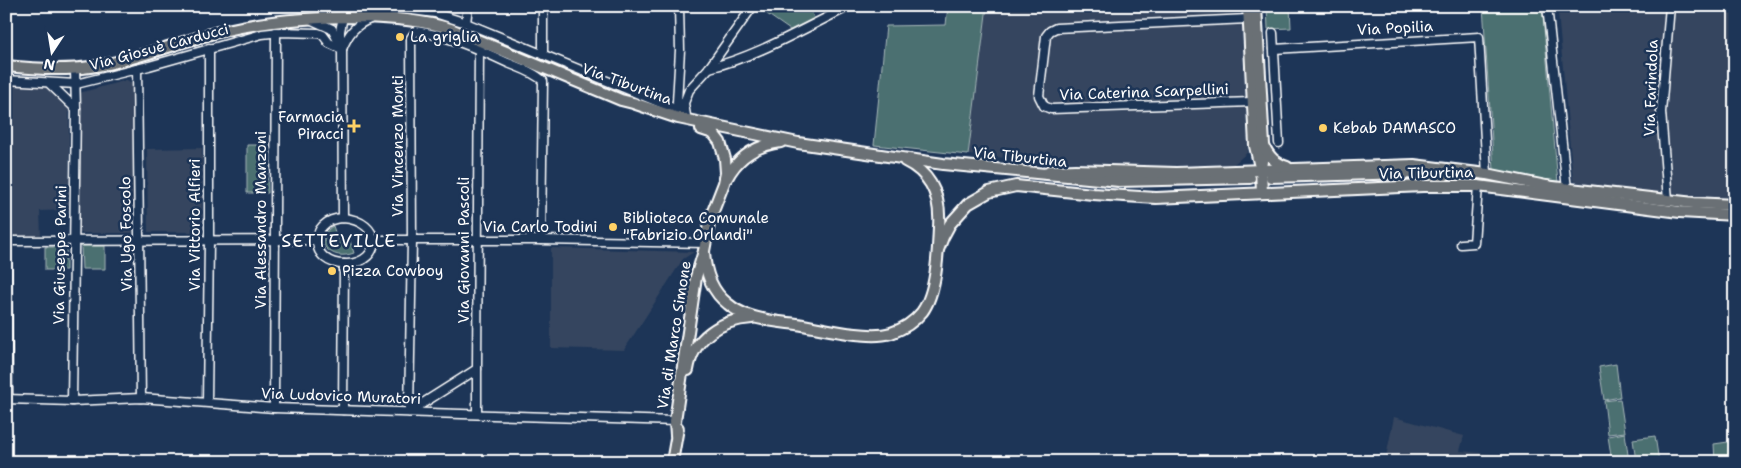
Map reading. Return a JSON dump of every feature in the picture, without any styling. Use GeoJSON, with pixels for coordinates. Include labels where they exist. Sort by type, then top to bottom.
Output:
{"type":"FeatureCollection","features":[{"type":"Feature","properties":{"kind":"main road"},"geometry":{"type":"LineString","coordinates":[[1248,6],[1257,101]]}},
{"type":"Feature","properties":{"kind":"main road"},"geometry":{"type":"LineString","coordinates":[[1256,6],[1257,101],[1262,193]]}},
{"type":"Feature","properties":{"kind":"main road","name":"Via Tiburtina"},"geometry":{"type":"LineString","coordinates":[[6,66],[35,69],[75,69],[116,62],[246,26],[308,18],[373,18],[404,12],[452,29],[621,100],[683,117],[798,143],[897,158],[1025,173],[1118,181],[1250,178]]}},
{"type":"Feature","properties":{"kind":"main road","name":"Via di Marco Simone"},"geometry":{"type":"LineString","coordinates":[[621,100],[651,115],[713,133],[717,136],[723,149],[726,167],[724,183]]}},
{"type":"Feature","properties":{"kind":"main road","name":"Via di Marco Simone"},"geometry":{"type":"LineString","coordinates":[[672,462],[676,435],[675,421],[696,277],[705,247],[710,219],[724,183],[734,166],[750,152],[770,144],[798,143]]}},
{"type":"Feature","properties":{"kind":"main road"},"geometry":{"type":"LineString","coordinates":[[1259,145],[1274,161],[1289,168]]}},
{"type":"Feature","properties":{"kind":"main road"},"geometry":{"type":"LineString","coordinates":[[1237,170],[1246,166],[1259,145]]}},
{"type":"Feature","properties":{"kind":"main road"},"geometry":{"type":"LineString","coordinates":[[705,247],[708,275],[712,286],[736,310],[759,318],[867,335],[890,333],[913,321],[922,312],[928,300],[938,250],[940,210],[931,182],[915,167],[897,158]]}},
{"type":"Feature","properties":{"kind":"main road"},"geometry":{"type":"LineString","coordinates":[[1025,173],[1068,170],[1153,173],[1418,165],[1488,174],[1551,187]]}},
{"type":"Feature","properties":{"kind":"main road","name":"Via Tiburtina"},"geometry":{"type":"LineString","coordinates":[[1271,177],[1419,173],[1668,200],[1735,205]]}},
{"type":"Feature","properties":{"kind":"main road","name":"Via Tiburtina"},"geometry":{"type":"LineString","coordinates":[[938,250],[950,224],[968,204],[978,197],[1003,188],[1016,186],[1156,198],[1423,186],[1478,186],[1680,212],[1735,215]]}},
{"type":"Feature","properties":{"kind":"main road","name":"Via di Marco Simone"},"geometry":{"type":"LineString","coordinates":[[676,435],[681,422],[689,362],[699,342],[723,324],[759,318]]}},
{"type":"Feature","properties":{"kind":"street"},"geometry":{"type":"LineString","coordinates":[[466,23],[468,6]]}},
{"type":"Feature","properties":{"kind":"street"},"geometry":{"type":"LineString","coordinates":[[543,6],[543,55]]}},
{"type":"Feature","properties":{"kind":"street"},"geometry":{"type":"LineString","coordinates":[[679,6],[683,117]]}},
{"type":"Feature","properties":{"kind":"street"},"geometry":{"type":"LineString","coordinates":[[683,117],[686,94],[709,68],[753,6]]}},
{"type":"Feature","properties":{"kind":"street"},"geometry":{"type":"LineString","coordinates":[[709,68],[733,61],[850,6]]}},
{"type":"Feature","properties":{"kind":"street"},"geometry":{"type":"LineString","coordinates":[[1548,6],[1567,189]]}},
{"type":"Feature","properties":{"kind":"street","name":"Via Farindola"},"geometry":{"type":"LineString","coordinates":[[1668,200],[1661,112],[1670,6]]}},
{"type":"Feature","properties":{"kind":"street"},"geometry":{"type":"LineString","coordinates":[[404,12],[435,13],[466,23],[683,117]]}},
{"type":"Feature","properties":{"kind":"street"},"geometry":{"type":"LineString","coordinates":[[344,17],[349,34]]}},
{"type":"Feature","properties":{"kind":"street"},"geometry":{"type":"LineString","coordinates":[[343,218],[340,32],[344,17]]}},
{"type":"Feature","properties":{"kind":"street"},"geometry":{"type":"LineString","coordinates":[[308,18],[332,29],[341,47]]}},
{"type":"Feature","properties":{"kind":"street"},"geometry":{"type":"LineString","coordinates":[[341,47],[349,34],[359,24],[373,18]]}},
{"type":"Feature","properties":{"kind":"street","name":"Via Caterina Scarpellini"},"geometry":{"type":"LineString","coordinates":[[1248,19],[1056,28],[1046,36],[1039,96],[1042,104],[1051,109],[1276,101]]}},
{"type":"Feature","properties":{"kind":"street","name":"Via Vincenzo Monti"},"geometry":{"type":"LineString","coordinates":[[409,412],[412,240],[411,38],[416,31],[444,36],[479,50]]}},
{"type":"Feature","properties":{"kind":"street","name":"Via Giosuè Carducci"},"geometry":{"type":"LineString","coordinates":[[6,80],[76,84],[257,35],[276,32],[318,33],[324,35],[329,43],[341,47]]}},
{"type":"Feature","properties":{"kind":"street","name":"Via Alessandro Manzoni"},"geometry":{"type":"LineString","coordinates":[[274,408],[276,32]]}},
{"type":"Feature","properties":{"kind":"street"},"geometry":{"type":"LineString","coordinates":[[1273,33],[1279,142]]}},
{"type":"Feature","properties":{"kind":"street","name":"Via Popilia"},"geometry":{"type":"LineString","coordinates":[[1274,49],[1479,37],[1488,174]]}},
{"type":"Feature","properties":{"kind":"street","name":"Via Vittorio Alfieri"},"geometry":{"type":"LineString","coordinates":[[207,402],[209,48]]}},
{"type":"Feature","properties":{"kind":"street"},"geometry":{"type":"LineString","coordinates":[[479,50],[528,72],[543,81],[541,240]]}},
{"type":"Feature","properties":{"kind":"street","name":"Via Giovanni Pascoli"},"geometry":{"type":"LineString","coordinates":[[476,414],[479,50]]}},
{"type":"Feature","properties":{"kind":"street","name":"Via Giuseppe Parini"},"geometry":{"type":"LineString","coordinates":[[72,401],[75,69]]}},
{"type":"Feature","properties":{"kind":"street","name":"Via Ugo Foscolo"},"geometry":{"type":"LineString","coordinates":[[137,69],[141,398]]}},
{"type":"Feature","properties":{"kind":"street"},"geometry":{"type":"LineString","coordinates":[[50,84],[76,109]]}},
{"type":"Feature","properties":{"kind":"street"},"geometry":{"type":"LineString","coordinates":[[6,183],[7,399]]}},
{"type":"Feature","properties":{"kind":"street"},"geometry":{"type":"LineString","coordinates":[[1460,244],[1474,243],[1478,186]]}},
{"type":"Feature","properties":{"kind":"street"},"geometry":{"type":"LineString","coordinates":[[343,218],[364,224],[371,231],[374,240],[371,250],[365,258],[344,264],[332,262],[325,258],[318,250],[317,240],[320,230],[327,223],[343,218]]}},
{"type":"Feature","properties":{"kind":"street"},"geometry":{"type":"LineString","coordinates":[[7,241],[317,240]]}},
{"type":"Feature","properties":{"kind":"street","name":"Via Carlo Todini"},"geometry":{"type":"LineString","coordinates":[[374,240],[541,240],[705,247]]}},
{"type":"Feature","properties":{"kind":"street"},"geometry":{"type":"LineString","coordinates":[[343,410],[344,264]]}},
{"type":"Feature","properties":{"kind":"street"},"geometry":{"type":"LineString","coordinates":[[409,412],[477,369]]}},
{"type":"Feature","properties":{"kind":"street","name":"Via Ludovico Muratori"},"geometry":{"type":"LineString","coordinates":[[7,399],[72,401],[141,398],[274,408],[675,421]]}},
{"type":"Feature","properties":{"kind":"shaded area"},"geometry":{"type":"Polygon","coordinates":[[[987,6],[1241,6],[1248,152],[1234,164],[1130,167],[968,155],[987,6]]]}},
{"type":"Feature","properties":{"kind":"shaded area"},"geometry":{"type":"Polygon","coordinates":[[[1555,6],[1735,6],[1735,203],[1614,191],[1573,181],[1558,12],[1556,12],[1555,6]]]}},
{"type":"Feature","properties":{"kind":"shaded area"},"geometry":{"type":"Polygon","coordinates":[[[127,80],[133,84],[133,233],[78,233],[79,93],[127,80]]]}},
{"type":"Feature","properties":{"kind":"shaded area"},"geometry":{"type":"Polygon","coordinates":[[[11,84],[46,85],[69,110],[69,210],[40,211],[41,236],[11,236],[11,84]]]}},
{"type":"Feature","properties":{"kind":"shaded area"},"geometry":{"type":"Polygon","coordinates":[[[202,148],[202,232],[148,232],[147,149],[202,148]]]}},
{"type":"Feature","properties":{"kind":"shaded area"},"geometry":{"type":"Polygon","coordinates":[[[551,248],[694,252],[683,259],[624,350],[551,348],[551,248]]]}},
{"type":"Feature","properties":{"kind":"shaded area"},"geometry":{"type":"Polygon","coordinates":[[[1394,417],[1464,436],[1460,451],[1576,462],[1385,462],[1394,417]]]}},
{"type":"Feature","properties":{"kind":"green space"},"geometry":{"type":"Polygon","coordinates":[[[809,6],[814,18],[790,30],[757,7],[809,6]]]}},
{"type":"Feature","properties":{"kind":"green space"},"geometry":{"type":"Polygon","coordinates":[[[948,6],[987,6],[968,155],[874,145],[886,26],[946,25],[948,6]]]}},
{"type":"Feature","properties":{"kind":"green space"},"geometry":{"type":"Polygon","coordinates":[[[1267,6],[1290,6],[1291,28],[1268,29],[1267,6]]]}},
{"type":"Feature","properties":{"kind":"green space"},"geometry":{"type":"Polygon","coordinates":[[[1483,6],[1542,6],[1558,183],[1494,171],[1483,6]]]}},
{"type":"Feature","properties":{"kind":"green space"},"geometry":{"type":"Polygon","coordinates":[[[247,145],[267,145],[268,193],[247,193],[247,145]]]}},
{"type":"Feature","properties":{"kind":"green space"},"geometry":{"type":"Polygon","coordinates":[[[333,226],[337,238],[349,238],[354,253],[338,255],[325,247],[325,235],[333,226]]]}},
{"type":"Feature","properties":{"kind":"green space"},"geometry":{"type":"Polygon","coordinates":[[[81,246],[105,246],[105,269],[82,269],[81,246]]]}},
{"type":"Feature","properties":{"kind":"green space"},"geometry":{"type":"Polygon","coordinates":[[[45,247],[63,247],[66,250],[66,270],[45,270],[45,247]]]}},
{"type":"Feature","properties":{"kind":"green space"},"geometry":{"type":"Polygon","coordinates":[[[1616,364],[1620,397],[1604,400],[1599,367],[1616,364]]]}},
{"type":"Feature","properties":{"kind":"green space"},"geometry":{"type":"Polygon","coordinates":[[[1620,399],[1625,432],[1608,434],[1604,401],[1620,399]]]}},
{"type":"Feature","properties":{"kind":"green space"},"geometry":{"type":"Polygon","coordinates":[[[1625,433],[1629,462],[1612,462],[1608,436],[1625,433]]]}},
{"type":"Feature","properties":{"kind":"green space"},"geometry":{"type":"Polygon","coordinates":[[[1655,436],[1659,462],[1636,462],[1633,439],[1655,436]]]}},
{"type":"Feature","properties":{"kind":"green space"},"geometry":{"type":"Polygon","coordinates":[[[1735,441],[1735,462],[1715,462],[1714,444],[1735,441]]]}},
{"type":"Feature","properties":{"kind":"place","name":"La griglia"},"geometry":{"type":"Point","coordinates":[400,37]}},
{"type":"Feature","properties":{"kind":"place","name":"Farmacia Piracci"},"geometry":{"type":"Point","coordinates":[354,126]}},
{"type":"Feature","properties":{"kind":"place","name":"Kebab DAMASCO"},"geometry":{"type":"Point","coordinates":[1323,128]}},
{"type":"Feature","properties":{"kind":"place","name":"Biblioteca Comunale \"Fabrizio Orlandi\""},"geometry":{"type":"Point","coordinates":[613,227]}},
{"type":"Feature","properties":{"kind":"place","name":"Pizza Cowboy"},"geometry":{"type":"Point","coordinates":[332,271]}},
{"type":"Feature","properties":{"kind":"district","name":"SETTEVILLE"},"geometry":{"type":"Point","coordinates":[339,241]}}]}
